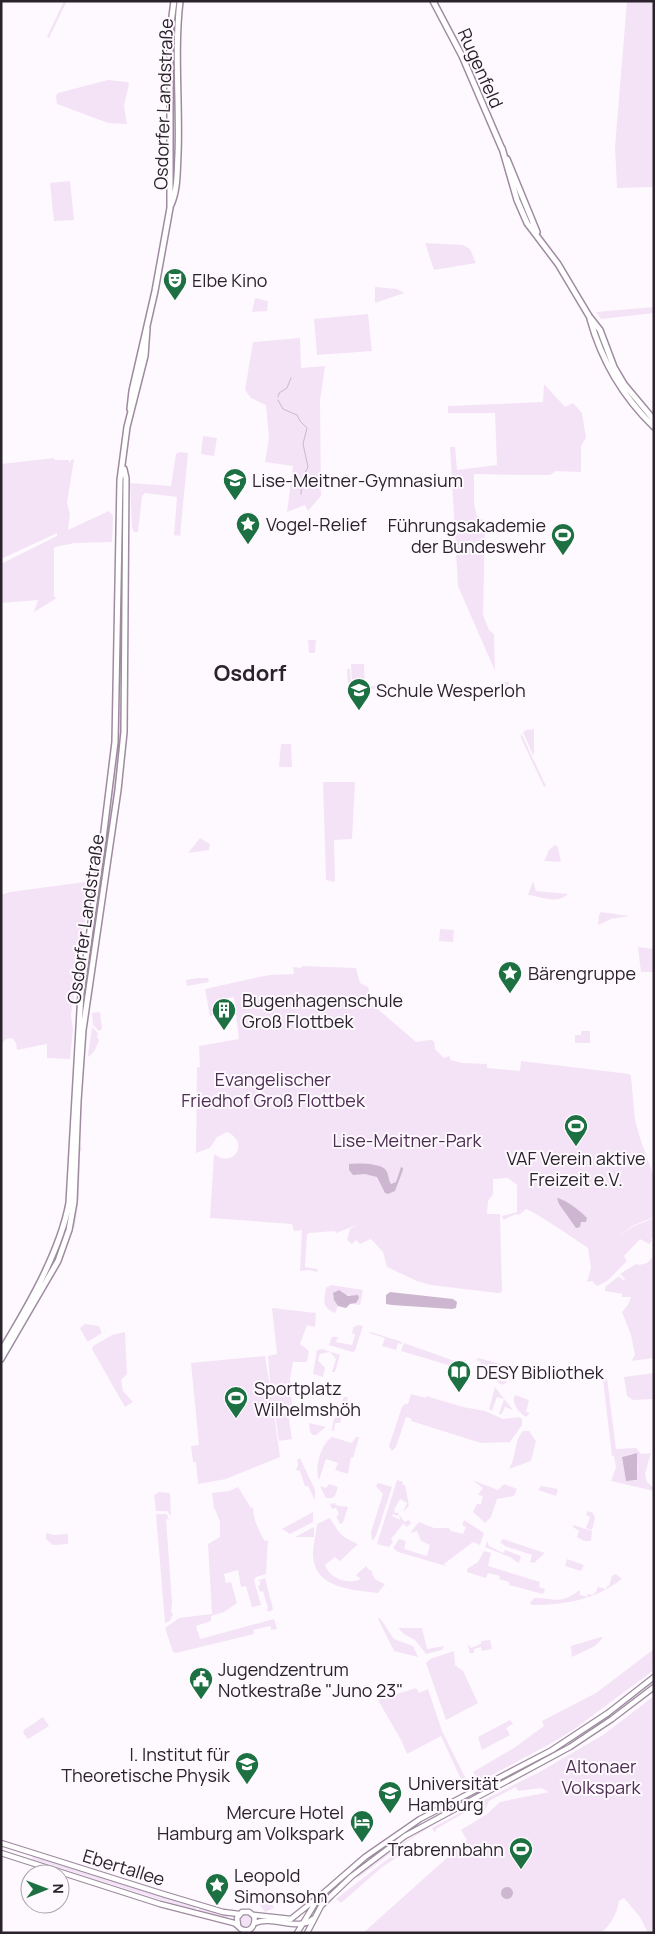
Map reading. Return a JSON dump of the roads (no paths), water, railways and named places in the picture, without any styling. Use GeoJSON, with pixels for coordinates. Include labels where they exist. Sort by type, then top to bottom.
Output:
{"type":"FeatureCollection","features":[{"type":"Feature","properties":{"kind":"main road","name":"Osdorfer Landstraße"},"geometry":{"type":"LineString","coordinates":[[1,1351],[49,1262],[66,1216],[71,1184],[80,1001],[99,868],[116,726],[119,497],[132,391],[147,328],[170,208],[170,31],[174,1]]}},
{"type":"Feature","properties":{"kind":"main road","name":"Osdorfer Landstraße"},"geometry":{"type":"LineString","coordinates":[[170,208],[174,200],[178,167],[179,1]]}},
{"type":"Feature","properties":{"kind":"main road","name":"Rugenfeld"},"geometry":{"type":"LineString","coordinates":[[433,1],[462,56],[539,237]]}},
{"type":"Feature","properties":{"kind":"main road","name":"Rugenfeld"},"geometry":{"type":"LineString","coordinates":[[502,148],[517,200],[526,223],[539,237]]}},
{"type":"Feature","properties":{"kind":"main road"},"geometry":{"type":"LineString","coordinates":[[539,237],[589,316],[600,330],[614,367],[624,384],[654,420]]}},
{"type":"Feature","properties":{"kind":"main road"},"geometry":{"type":"LineString","coordinates":[[589,316],[610,373],[625,394],[654,427]]}},
{"type":"Feature","properties":{"kind":"main road","name":"Osdorfer Landstraße"},"geometry":{"type":"LineString","coordinates":[[1,1359],[50,1276],[64,1247],[70,1227],[74,1193],[83,1033],[118,790],[124,732],[126,478],[123,466]]}},
{"type":"Feature","properties":{"kind":"main road"},"geometry":{"type":"LineString","coordinates":[[92,915],[97,933]]}},
{"type":"Feature","properties":{"kind":"main road"},"geometry":{"type":"LineString","coordinates":[[253,1914],[255,1923],[252,1930],[245,1931],[238,1925],[237,1919],[240,1914],[246,1911],[253,1914],[291,1918],[319,1897],[349,1870],[420,1819],[552,1750],[608,1713],[654,1677]]}},
{"type":"Feature","properties":{"kind":"main road"},"geometry":{"type":"LineString","coordinates":[[307,1933],[315,1916],[326,1900],[352,1876],[389,1847],[423,1825],[570,1747],[612,1719],[654,1687]]}},
{"type":"Feature","properties":{"kind":"main road"},"geometry":{"type":"LineString","coordinates":[[420,1819],[423,1825]]}},
{"type":"Feature","properties":{"kind":"main road","name":"Ebertallee"},"geometry":{"type":"LineString","coordinates":[[1,1843],[223,1912],[240,1914]]}},
{"type":"Feature","properties":{"kind":"main road","name":"Ebertallee"},"geometry":{"type":"LineString","coordinates":[[1,1853],[125,1893],[238,1925]]}},
{"type":"Feature","properties":{"kind":"main road"},"geometry":{"type":"LineString","coordinates":[[349,1870],[352,1876]]}},
{"type":"Feature","properties":{"kind":"main road"},"geometry":{"type":"LineString","coordinates":[[297,1933],[319,1897]]}},
{"type":"Feature","properties":{"kind":"main road"},"geometry":{"type":"LineString","coordinates":[[255,1923],[268,1920],[303,1924],[315,1916]]}},
{"type":"Feature","properties":{"kind":"waterway"},"geometry":{"type":"LineString","coordinates":[[278,397],[279,393],[287,388],[291,378]]}},
{"type":"Feature","properties":{"kind":"waterway"},"geometry":{"type":"LineString","coordinates":[[278,400],[283,409],[297,415],[307,428],[303,444],[308,467],[302,478],[301,494]]}},
{"type":"Feature","properties":{"kind":"place","name":"Elbe Kino"},"geometry":{"type":"Point","coordinates":[175,301]}},
{"type":"Feature","properties":{"kind":"place","name":"Lise-Meitner-Gymnasium"},"geometry":{"type":"Point","coordinates":[235,501]}},
{"type":"Feature","properties":{"kind":"place","name":"Vogel-Relief"},"geometry":{"type":"Point","coordinates":[248,545]}},
{"type":"Feature","properties":{"kind":"place","name":"Führungsakademie der Bundeswehr"},"geometry":{"type":"Point","coordinates":[563,556]}},
{"type":"Feature","properties":{"kind":"place","name":"Schule Wesperloh"},"geometry":{"type":"Point","coordinates":[359,711]}},
{"type":"Feature","properties":{"kind":"place","name":"Bärengruppe"},"geometry":{"type":"Point","coordinates":[510,994]}},
{"type":"Feature","properties":{"kind":"place","name":"Bugenhagenschule Groß Flottbek"},"geometry":{"type":"Point","coordinates":[224,1031]}},
{"type":"Feature","properties":{"kind":"place","name":"VAF Verein aktive Freizeit e.V."},"geometry":{"type":"Point","coordinates":[576,1147]}},
{"type":"Feature","properties":{"kind":"place","name":"DESY Bibliothek"},"geometry":{"type":"Point","coordinates":[459,1393]}},
{"type":"Feature","properties":{"kind":"place","name":"Sportplatz Wilhelmshöh"},"geometry":{"type":"Point","coordinates":[236,1419]}},
{"type":"Feature","properties":{"kind":"place","name":"Jugendzentrum Notkestraße \"Juno 23\""},"geometry":{"type":"Point","coordinates":[201,1700]}},
{"type":"Feature","properties":{"kind":"place","name":"I. Institut für Theoretische Physik"},"geometry":{"type":"Point","coordinates":[247,1785]}},
{"type":"Feature","properties":{"kind":"place","name":"Universität Hamburg"},"geometry":{"type":"Point","coordinates":[390,1814]}},
{"type":"Feature","properties":{"kind":"place","name":"Mercure Hotel Hamburg am Volkspark"},"geometry":{"type":"Point","coordinates":[362,1843]}},
{"type":"Feature","properties":{"kind":"place","name":"Trabrennbahn"},"geometry":{"type":"Point","coordinates":[521,1870]}},
{"type":"Feature","properties":{"kind":"place","name":"Leopold Simonsohn"},"geometry":{"type":"Point","coordinates":[217,1906]}},
{"type":"Feature","properties":{"kind":"district","name":"Osdorf"},"geometry":{"type":"Point","coordinates":[250,673]}},
{"type":"Feature","properties":{"kind":"park label","name":"Evangelischer Friedhof Groß Flottbek"},"geometry":{"type":"Point","coordinates":[273,1089]}},
{"type":"Feature","properties":{"kind":"park label","name":"Lise-Meitner-Park"},"geometry":{"type":"Point","coordinates":[407,1140]}},
{"type":"Feature","properties":{"kind":"park label","name":"Altonaer Volkspark"},"geometry":{"type":"Point","coordinates":[601,1776]}}]}
